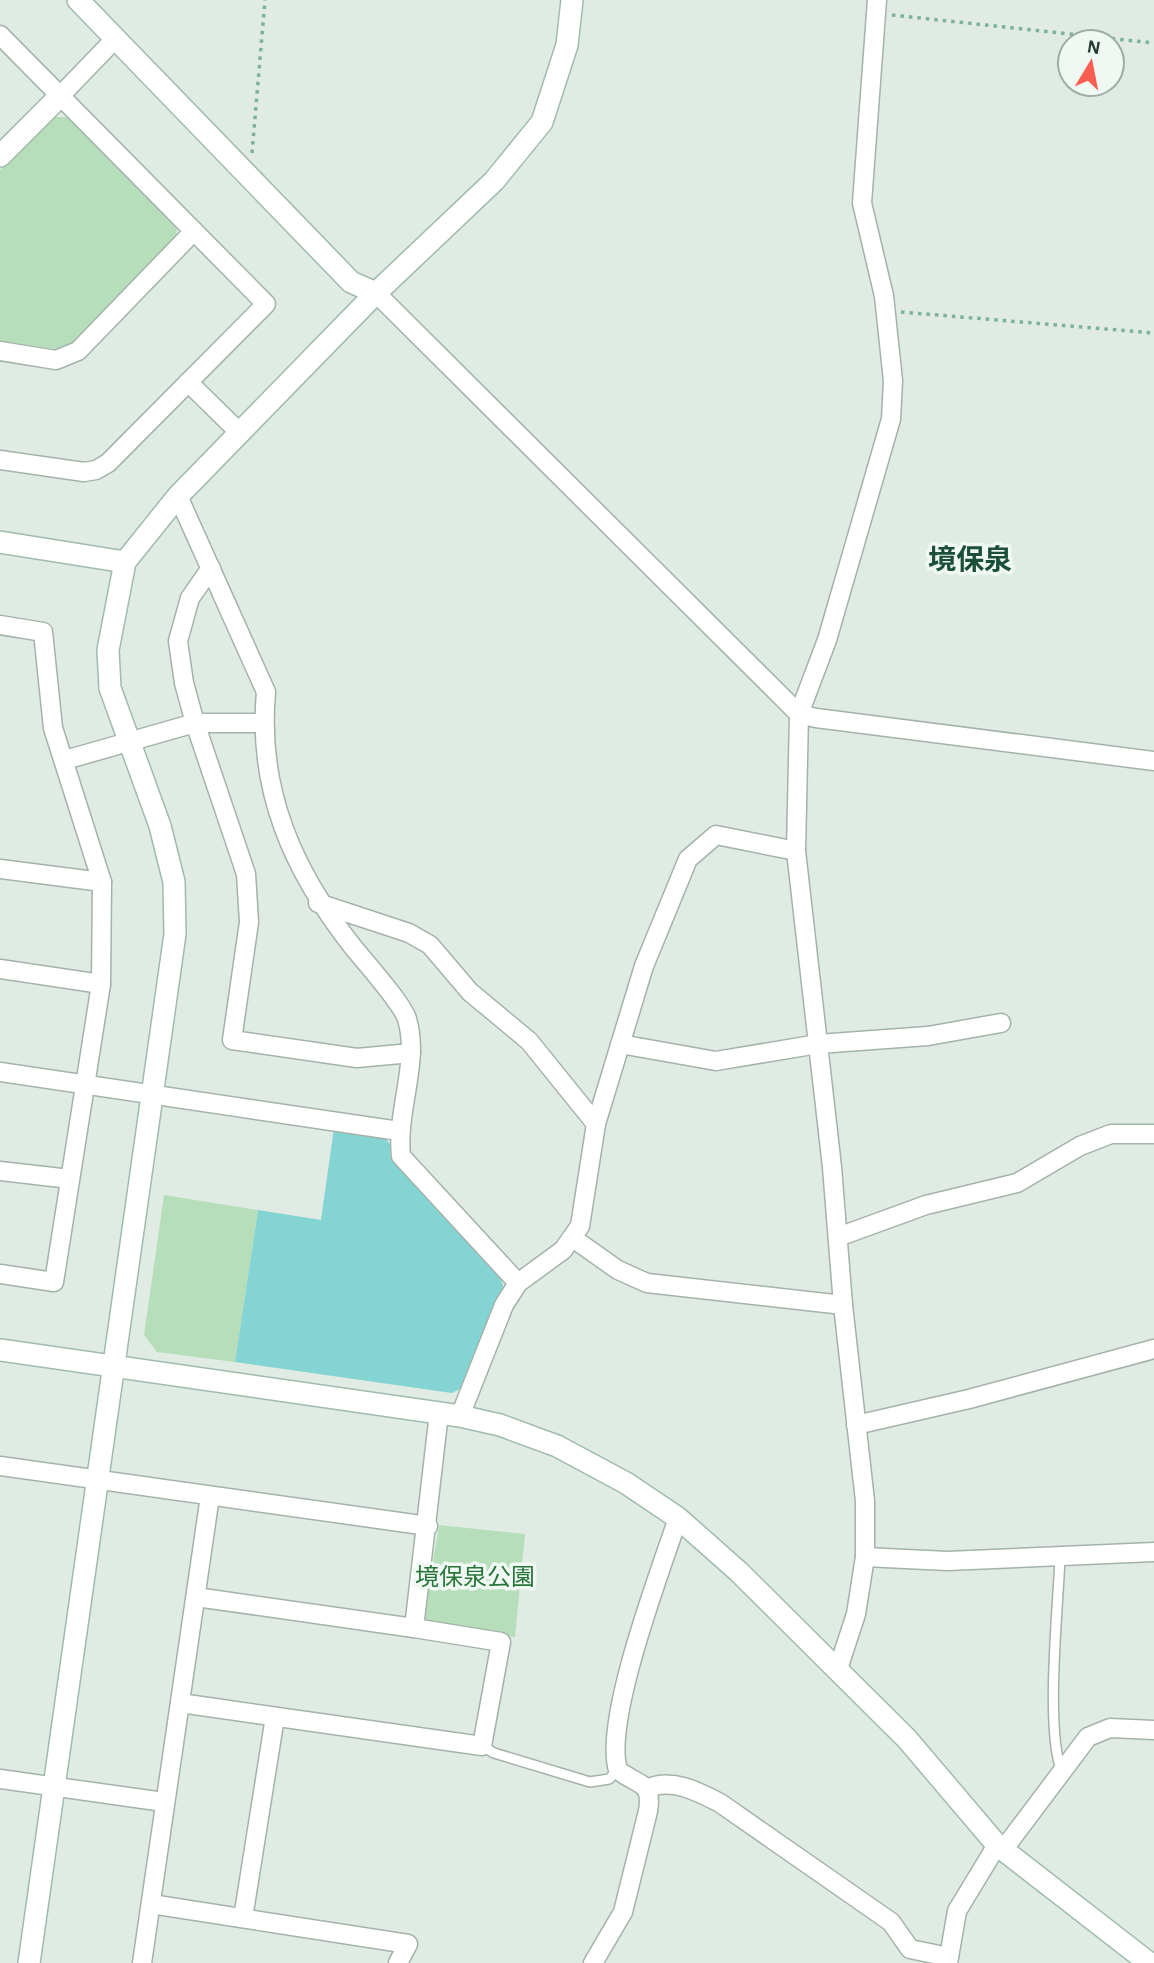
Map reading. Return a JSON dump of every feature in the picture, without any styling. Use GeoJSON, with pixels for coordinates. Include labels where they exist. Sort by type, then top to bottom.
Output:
{"type":"FeatureCollection","features":[{"type":"Feature","properties":{"kind":"street"},"geometry":{"type":"LineString","coordinates":[[78,0],[351,282],[376,293],[799,713],[816,718],[1154,761]]}},
{"type":"Feature","properties":{"kind":"street"},"geometry":{"type":"LineString","coordinates":[[29,1963],[99,1480],[112,1366],[155,1093],[175,934],[174,882],[160,826],[110,688],[108,650],[125,562],[178,496],[376,293],[494,181],[542,122],[567,45],[572,0]]}},
{"type":"Feature","properties":{"kind":"street"},"geometry":{"type":"LineString","coordinates":[[838,1669],[856,1614],[865,1557],[865,1502],[796,851],[799,713],[827,640],[891,419],[892,381],[886,313],[862,203],[877,6]]}},
{"type":"Feature","properties":{"kind":"street"},"geometry":{"type":"LineString","coordinates":[[0,36],[266,304],[108,463],[96,470],[84,472],[0,460]]}},
{"type":"Feature","properties":{"kind":"street"},"geometry":{"type":"LineString","coordinates":[[0,156],[116,38]]}},
{"type":"Feature","properties":{"kind":"street"},"geometry":{"type":"LineString","coordinates":[[0,351],[57,360],[78,351],[194,231]]}},
{"type":"Feature","properties":{"kind":"street"},"geometry":{"type":"LineString","coordinates":[[188,382],[240,433]]}},
{"type":"Feature","properties":{"kind":"street"},"geometry":{"type":"LineString","coordinates":[[178,496],[266,692],[263,723],[267,766],[279,818],[318,903],[407,1017],[411,1054],[399,1131],[401,1156],[518,1283]]}},
{"type":"Feature","properties":{"kind":"street"},"geometry":{"type":"LineString","coordinates":[[0,542],[125,562]]}},
{"type":"Feature","properties":{"kind":"street"},"geometry":{"type":"LineString","coordinates":[[211,568],[190,598],[178,641],[184,683],[195,723],[246,874],[249,922],[232,1040],[358,1058],[411,1054]]}},
{"type":"Feature","properties":{"kind":"street"},"geometry":{"type":"LineString","coordinates":[[0,625],[43,632],[53,727],[102,883],[100,984],[54,1282],[0,1274]]}},
{"type":"Feature","properties":{"kind":"street"},"geometry":{"type":"LineString","coordinates":[[65,760],[195,723],[263,723]]}},
{"type":"Feature","properties":{"kind":"street"},"geometry":{"type":"LineString","coordinates":[[414,1628],[428,1526],[449,1415],[504,1305],[518,1283],[564,1250],[574,1239],[580,1226],[596,1124],[643,966],[688,859],[716,835],[796,851]]}},
{"type":"Feature","properties":{"kind":"street"},"geometry":{"type":"LineString","coordinates":[[0,869],[102,883]]}},
{"type":"Feature","properties":{"kind":"street"},"geometry":{"type":"LineString","coordinates":[[318,903],[410,933],[430,945],[470,992],[529,1041],[596,1124]]}},
{"type":"Feature","properties":{"kind":"street"},"geometry":{"type":"LineString","coordinates":[[0,969],[100,984]]}},
{"type":"Feature","properties":{"kind":"street"},"geometry":{"type":"LineString","coordinates":[[620,1044],[716,1061],[818,1044],[928,1036],[1001,1023]]}},
{"type":"Feature","properties":{"kind":"street"},"geometry":{"type":"LineString","coordinates":[[0,1072],[399,1131]]}},
{"type":"Feature","properties":{"kind":"street"},"geometry":{"type":"LineString","coordinates":[[838,1237],[926,1205],[1017,1183],[1080,1146],[1111,1134],[1154,1134]]}},
{"type":"Feature","properties":{"kind":"street"},"geometry":{"type":"LineString","coordinates":[[0,1171],[70,1180]]}},
{"type":"Feature","properties":{"kind":"street"},"geometry":{"type":"LineString","coordinates":[[574,1239],[618,1270],[647,1283],[843,1305]]}},
{"type":"Feature","properties":{"kind":"street"},"geometry":{"type":"LineString","coordinates":[[856,1425],[970,1399],[1154,1349]]}},
{"type":"Feature","properties":{"kind":"street"},"geometry":{"type":"LineString","coordinates":[[0,1350],[449,1415],[500,1425],[557,1446],[626,1483],[678,1518],[739,1572],[907,1739],[1000,1847],[1149,1963]]}},
{"type":"Feature","properties":{"kind":"street"},"geometry":{"type":"LineString","coordinates":[[0,1466],[428,1526]]}},
{"type":"Feature","properties":{"kind":"street"},"geometry":{"type":"LineString","coordinates":[[142,1963],[210,1496]]}},
{"type":"Feature","properties":{"kind":"street"},"geometry":{"type":"LineString","coordinates":[[648,1789],[618,1770],[617,1734],[630,1667],[678,1518]]}},
{"type":"Feature","properties":{"kind":"street"},"geometry":{"type":"LineString","coordinates":[[865,1557],[947,1562],[1154,1552]]}},
{"type":"Feature","properties":{"kind":"street"},"geometry":{"type":"LineString","coordinates":[[180,1703],[482,1746],[501,1642],[196,1597]]}},
{"type":"Feature","properties":{"kind":"street"},"geometry":{"type":"LineString","coordinates":[[243,1918],[275,1717]]}},
{"type":"Feature","properties":{"kind":"street"},"geometry":{"type":"LineString","coordinates":[[648,1789],[660,1784],[674,1785],[701,1793],[720,1803],[891,1922],[910,1949],[948,1960],[957,1911],[1000,1847],[1088,1737],[1110,1728],[1154,1730]]}},
{"type":"Feature","properties":{"kind":"street"},"geometry":{"type":"LineString","coordinates":[[0,1780],[164,1802]]}},
{"type":"Feature","properties":{"kind":"street"},"geometry":{"type":"LineString","coordinates":[[593,1963],[623,1912],[648,1811],[648,1789]]}},
{"type":"Feature","properties":{"kind":"street"},"geometry":{"type":"LineString","coordinates":[[150,1904],[408,1944],[398,1963]]}},
{"type":"Feature","properties":{"kind":"lane"},"geometry":{"type":"LineString","coordinates":[[1060,1558],[1055,1725],[1058,1761],[1062,1772]]}},
{"type":"Feature","properties":{"kind":"lane"},"geometry":{"type":"LineString","coordinates":[[482,1746],[590,1783],[609,1779],[618,1770]]}},
{"type":"Feature","properties":{"kind":"path"},"geometry":{"type":"LineString","coordinates":[[250,180],[265,0]]}},
{"type":"Feature","properties":{"kind":"path"},"geometry":{"type":"LineString","coordinates":[[877,6],[1154,43]]}},
{"type":"Feature","properties":{"kind":"path"},"geometry":{"type":"LineString","coordinates":[[886,313],[1154,332]]}},
{"type":"Feature","properties":{"kind":"green space"},"geometry":{"type":"Polygon","coordinates":[[[54,117],[72,117],[177,227],[176,239],[68,346],[56,349],[0,341],[0,170],[54,117]]]}},
{"type":"Feature","properties":{"kind":"green space"},"geometry":{"type":"Polygon","coordinates":[[[164,1195],[258,1210],[235,1362],[157,1352],[144,1335],[164,1195]]]}},
{"type":"Feature","properties":{"kind":"green space","name":"境保泉公園"},"geometry":{"type":"Polygon","coordinates":[[[439,1525],[525,1534],[515,1637],[431,1625],[424,1616],[439,1525]]]}},
{"type":"Feature","properties":{"kind":"water"},"geometry":{"type":"Polygon","coordinates":[[[334,1128],[383,1136],[391,1145],[390,1157],[499,1275],[504,1288],[494,1303],[464,1387],[452,1393],[235,1362],[258,1210],[321,1220],[334,1128]]]}},
{"type":"Feature","properties":{"kind":"district","name":"境保泉"},"geometry":{"type":"Point","coordinates":[970,561]}}]}
